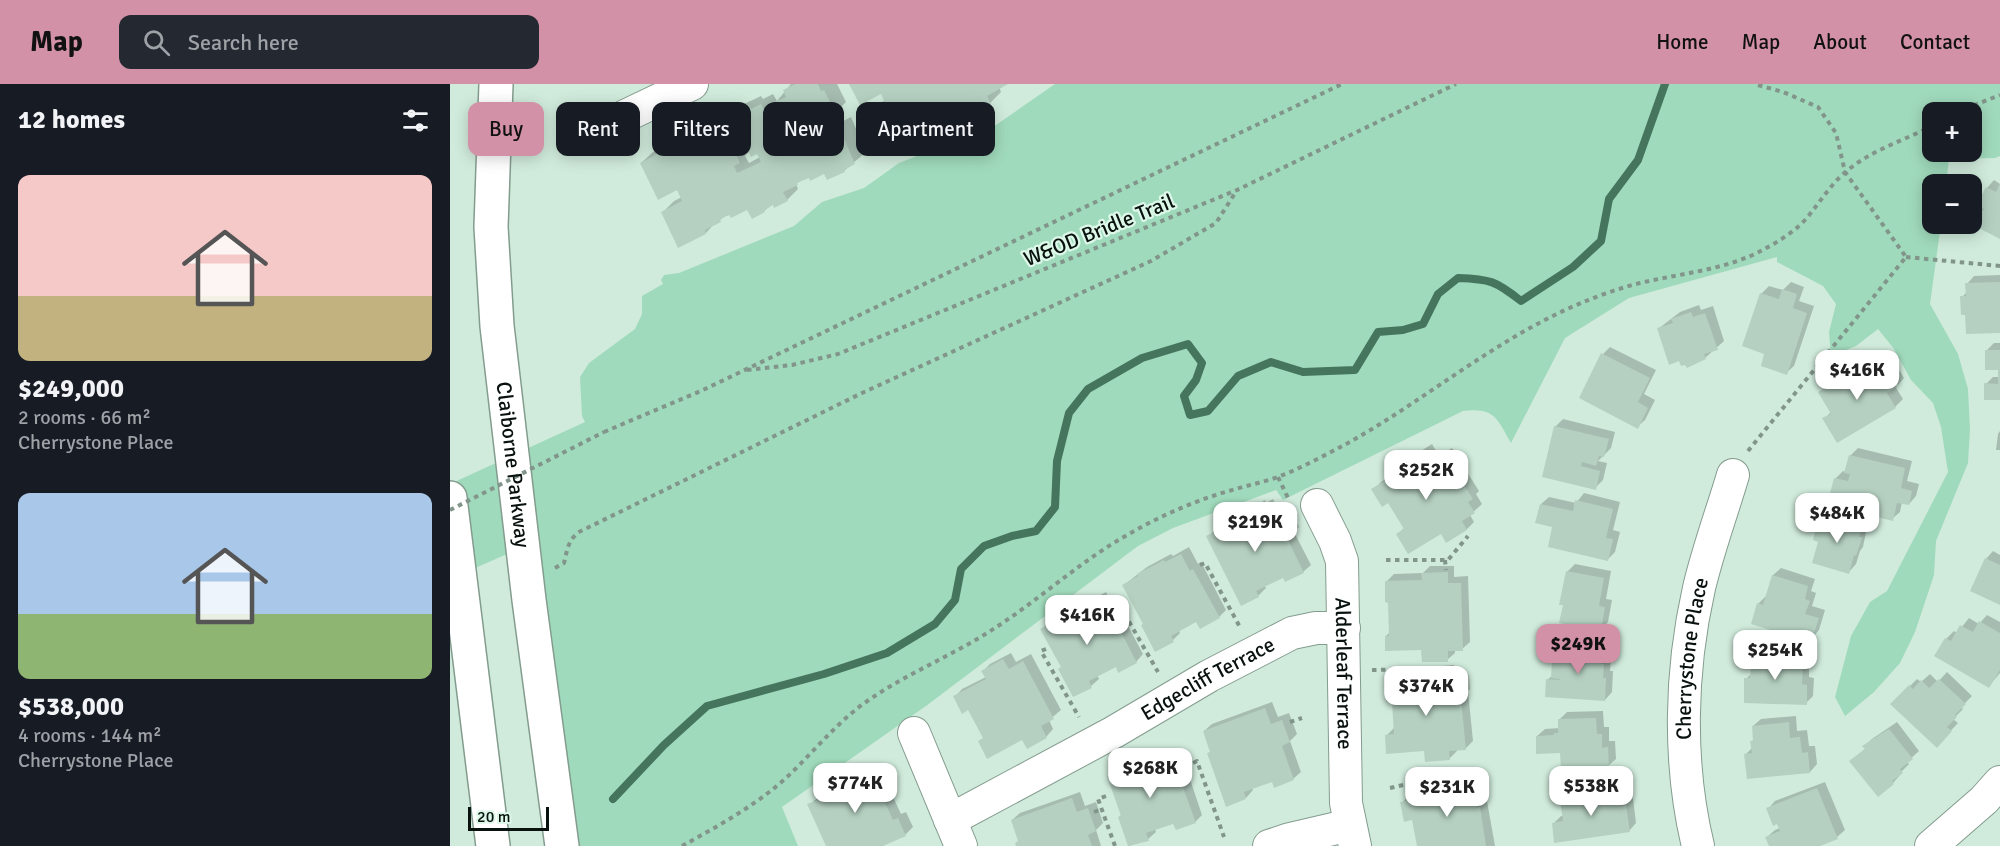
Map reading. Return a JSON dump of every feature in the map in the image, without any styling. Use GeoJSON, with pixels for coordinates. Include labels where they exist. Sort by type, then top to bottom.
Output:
{"type":"FeatureCollection","features":[{"type":"Feature","properties":{"kind":"main road","name":"Claiborne Parkway"},"geometry":{"type":"LineString","coordinates":[[496,84],[491,227],[497,326],[562,846]]}},
{"type":"Feature","properties":{"kind":"main road"},"geometry":{"type":"LineString","coordinates":[[450,498],[493,846]]}},
{"type":"Feature","properties":{"kind":"street"},"geometry":{"type":"LineString","coordinates":[[640,107],[677,87]]}},
{"type":"Feature","properties":{"kind":"street","name":"Cherrystone Place"},"geometry":{"type":"LineString","coordinates":[[1698,846],[1686,769],[1684,707],[1690,640],[1700,587],[1733,475]]}},
{"type":"Feature","properties":{"kind":"street","name":"Alderleaf Terrace"},"geometry":{"type":"LineString","coordinates":[[1303,503],[1335,541],[1342,561],[1346,803],[1352,835]]}},
{"type":"Feature","properties":{"kind":"street","name":"Edgecliff Terrace"},"geometry":{"type":"LineString","coordinates":[[956,833],[1114,732],[1209,676],[1292,633],[1316,628],[1344,628]]}},
{"type":"Feature","properties":{"kind":"street"},"geometry":{"type":"LineString","coordinates":[[914,733],[956,833]]}},
{"type":"Feature","properties":{"kind":"street"},"geometry":{"type":"LineString","coordinates":[[1931,846],[1984,800],[2000,782]]}},
{"type":"Feature","properties":{"kind":"street"},"geometry":{"type":"LineString","coordinates":[[1269,846],[1290,839],[1352,835]]}},
{"type":"Feature","properties":{"kind":"path"},"geometry":{"type":"LineString","coordinates":[[450,510],[604,432],[703,390],[1342,84]]}},
{"type":"Feature","properties":{"kind":"path","name":"W&OD Bridle Trail"},"geometry":{"type":"LineString","coordinates":[[743,370],[792,365],[838,354],[1237,190],[1456,84]]}},
{"type":"Feature","properties":{"kind":"path"},"geometry":{"type":"LineString","coordinates":[[1754,84],[1783,92],[1818,107],[1836,133],[1845,172],[1906,257],[2000,266]]}},
{"type":"Feature","properties":{"kind":"path"},"geometry":{"type":"LineString","coordinates":[[1982,102],[2000,95]]}},
{"type":"Feature","properties":{"kind":"path"},"geometry":{"type":"LineString","coordinates":[[682,846],[731,819],[763,796],[864,703],[990,632],[1112,544],[1181,508],[1278,477],[1347,443],[1524,332],[1580,303],[1636,284],[1728,264],[1776,243],[1806,219],[1845,172],[1861,160],[1922,131]]}},
{"type":"Feature","properties":{"kind":"path"},"geometry":{"type":"LineString","coordinates":[[552,570],[564,563],[572,537],[579,532],[862,393],[1151,261],[1216,223],[1237,190]]}},
{"type":"Feature","properties":{"kind":"path"},"geometry":{"type":"LineString","coordinates":[[1733,475],[1750,447],[1906,257]]}},
{"type":"Feature","properties":{"kind":"path"},"geometry":{"type":"LineString","coordinates":[[1278,477],[1303,503]]}},
{"type":"Feature","properties":{"kind":"path"},"geometry":{"type":"LineString","coordinates":[[1386,560],[1448,560],[1468,536]]}},
{"type":"Feature","properties":{"kind":"path"},"geometry":{"type":"LineString","coordinates":[[1444,560],[1446,570]]}},
{"type":"Feature","properties":{"kind":"path"},"geometry":{"type":"LineString","coordinates":[[1200,565],[1205,562],[1243,632]]}},
{"type":"Feature","properties":{"kind":"path"},"geometry":{"type":"LineString","coordinates":[[1120,606],[1162,678]]}},
{"type":"Feature","properties":{"kind":"path"},"geometry":{"type":"LineString","coordinates":[[1046,649],[1041,651],[1082,723]]}},
{"type":"Feature","properties":{"kind":"path"},"geometry":{"type":"LineString","coordinates":[[1369,670],[1446,668]]}},
{"type":"Feature","properties":{"kind":"path"},"geometry":{"type":"LineString","coordinates":[[1290,722],[1302,718]]}},
{"type":"Feature","properties":{"kind":"path"},"geometry":{"type":"LineString","coordinates":[[1185,767],[1197,761],[1224,837]]}},
{"type":"Feature","properties":{"kind":"path"},"geometry":{"type":"LineString","coordinates":[[1390,788],[1456,773],[1458,779]]}},
{"type":"Feature","properties":{"kind":"path"},"geometry":{"type":"LineString","coordinates":[[1106,796],[1098,799],[1115,846]]}},
{"type":"Feature","properties":{"kind":"path"},"geometry":{"type":"LineString","coordinates":[[1094,812],[1102,809]]}},
{"type":"Feature","properties":{"kind":"green space"},"geometry":{"type":"Polygon","coordinates":[[[1055,84],[2000,84],[2000,156],[1995,158],[1982,158],[1982,102],[1922,102],[1922,162],[1949,162],[1947,174],[1922,174],[1922,234],[1940,234],[1930,304],[1958,354],[1968,389],[1970,429],[1968,463],[1936,541],[1934,575],[1915,632],[1900,663],[1874,692],[1845,716],[1835,697],[1851,636],[1870,602],[1887,591],[1948,472],[1941,427],[1933,403],[1911,380],[1894,349],[1878,329],[1856,346],[1831,356],[1829,332],[1836,304],[1823,286],[1777,262],[1777,257],[1629,298],[1565,338],[1511,443],[1493,416],[1482,411],[1463,411],[1283,500],[1276,490],[1173,528],[1138,546],[926,706],[782,807],[798,846],[575,846],[537,541],[450,579],[450,484],[585,422],[582,416],[580,377],[589,363],[635,329],[642,314],[642,296],[663,284],[661,280],[664,275],[679,273],[794,226],[822,202],[864,188],[899,163],[917,156],[995,156],[995,125],[1055,84]]]}},
{"type":"Feature","properties":{"kind":"building"},"geometry":{"type":"Polygon","coordinates":[[[795,84],[818,84],[830,102],[774,102],[786,97],[783,90],[795,84]]]}},
{"type":"Feature","properties":{"kind":"building"},"geometry":{"type":"Polygon","coordinates":[[[849,84],[1008,84],[987,96],[990,102],[885,102],[881,94],[866,102],[858,102],[849,84]]]}},
{"type":"Feature","properties":{"kind":"building"},"geometry":{"type":"Polygon","coordinates":[[[761,104],[763,108],[763,156],[844,156],[844,139],[855,164],[844,170],[845,172],[827,180],[824,174],[810,181],[809,178],[797,183],[798,185],[783,192],[788,201],[774,208],[773,205],[752,219],[747,210],[731,218],[729,215],[720,219],[721,222],[705,230],[706,234],[678,248],[661,212],[682,201],[677,190],[658,200],[640,163],[654,156],[736,156],[740,163],[734,166],[737,173],[761,162],[757,154],[751,156],[751,109],[761,104]]]}},
{"type":"Feature","properties":{"kind":"building"},"geometry":{"type":"Polygon","coordinates":[[[2000,183],[2000,239],[1982,230],[1982,210],[1984,209],[1982,195],[1986,187],[1996,192],[2000,183]]]}},
{"type":"Feature","properties":{"kind":"building"},"geometry":{"type":"Polygon","coordinates":[[[2000,282],[2000,333],[1966,334],[1965,315],[1961,315],[1960,296],[1966,296],[1965,283],[2000,282]]]}},
{"type":"Feature","properties":{"kind":"building"},"geometry":{"type":"Polygon","coordinates":[[[1782,289],[1797,294],[1793,308],[1807,313],[1787,375],[1761,366],[1764,354],[1742,346],[1760,293],[1779,299],[1782,289]]]}},
{"type":"Feature","properties":{"kind":"building"},"geometry":{"type":"Polygon","coordinates":[[[1691,312],[1693,317],[1705,313],[1718,350],[1704,354],[1706,359],[1687,368],[1685,365],[1681,366],[1679,361],[1669,365],[1657,328],[1673,323],[1671,319],[1691,312]]]}},
{"type":"Feature","properties":{"kind":"building"},"geometry":{"type":"Polygon","coordinates":[[[1985,350],[2000,350],[2000,400],[1984,400],[1984,383],[1998,384],[1998,370],[1985,370],[1985,350]]]}},
{"type":"Feature","properties":{"kind":"building"},"geometry":{"type":"Polygon","coordinates":[[[1601,353],[1650,378],[1638,402],[1648,408],[1638,429],[1579,398],[1601,353]]]}},
{"type":"Feature","properties":{"kind":"building"},"geometry":{"type":"Polygon","coordinates":[[[1869,362],[1880,380],[1890,374],[1897,387],[1887,393],[1896,408],[1837,443],[1822,418],[1831,414],[1818,392],[1869,362]]]}},
{"type":"Feature","properties":{"kind":"building"},"geometry":{"type":"Polygon","coordinates":[[[1554,426],[1609,439],[1604,457],[1599,456],[1596,466],[1582,462],[1581,466],[1600,471],[1596,490],[1542,477],[1554,426]]]}},
{"type":"Feature","properties":{"kind":"building"},"geometry":{"type":"Polygon","coordinates":[[[1424,450],[1431,462],[1444,455],[1473,499],[1468,502],[1475,513],[1462,521],[1467,530],[1446,543],[1441,534],[1408,554],[1396,534],[1404,529],[1388,503],[1382,507],[1371,489],[1407,468],[1404,463],[1424,450]]]}},
{"type":"Feature","properties":{"kind":"building"},"geometry":{"type":"Polygon","coordinates":[[[1849,455],[1905,468],[1901,488],[1912,491],[1909,505],[1897,503],[1893,521],[1827,505],[1834,478],[1848,481],[1850,474],[1844,473],[1849,455]]]}},
{"type":"Feature","properties":{"kind":"building"},"geometry":{"type":"Polygon","coordinates":[[[1575,500],[1613,509],[1606,538],[1613,539],[1608,561],[1548,547],[1552,527],[1535,523],[1540,504],[1573,511],[1575,500]]]}},
{"type":"Feature","properties":{"kind":"building"},"geometry":{"type":"Polygon","coordinates":[[[1258,506],[1259,509],[1265,506],[1272,520],[1282,515],[1293,535],[1287,538],[1304,573],[1285,582],[1283,578],[1256,591],[1259,597],[1241,606],[1206,536],[1252,514],[1250,510],[1258,506]]]}},
{"type":"Feature","properties":{"kind":"building"},"geometry":{"type":"Polygon","coordinates":[[[1825,514],[1863,525],[1859,537],[1862,537],[1849,574],[1812,563],[1818,542],[1813,540],[1816,528],[1821,529],[1825,514]]]}},
{"type":"Feature","properties":{"kind":"building"},"geometry":{"type":"Polygon","coordinates":[[[1181,554],[1190,571],[1193,569],[1220,618],[1200,629],[1196,622],[1171,636],[1174,642],[1155,652],[1122,585],[1138,576],[1137,574],[1181,554]]]}},
{"type":"Feature","properties":{"kind":"building"},"geometry":{"type":"Polygon","coordinates":[[[1985,558],[2000,565],[2000,605],[1970,591],[1985,558]]]}},
{"type":"Feature","properties":{"kind":"building"},"geometry":{"type":"Polygon","coordinates":[[[1566,571],[1604,578],[1599,606],[1605,607],[1601,631],[1559,623],[1563,605],[1559,605],[1566,571]]]}},
{"type":"Feature","properties":{"kind":"building"},"geometry":{"type":"Polygon","coordinates":[[[1448,572],[1448,583],[1461,583],[1463,651],[1448,651],[1448,662],[1422,662],[1421,650],[1385,651],[1385,636],[1389,636],[1385,581],[1422,580],[1421,573],[1448,572]]]}},
{"type":"Feature","properties":{"kind":"building"},"geometry":{"type":"Polygon","coordinates":[[[1772,575],[1808,586],[1805,599],[1810,601],[1805,614],[1819,618],[1812,639],[1794,634],[1793,637],[1751,624],[1757,603],[1763,605],[1772,575]]]}},
{"type":"Feature","properties":{"kind":"building"},"geometry":{"type":"Polygon","coordinates":[[[1098,598],[1107,615],[1111,613],[1137,663],[1118,673],[1116,667],[1089,681],[1092,688],[1073,697],[1058,669],[1061,667],[1040,629],[1098,598]]]}},
{"type":"Feature","properties":{"kind":"building"},"geometry":{"type":"Polygon","coordinates":[[[1979,621],[2000,633],[2000,670],[1989,688],[1934,656],[1945,638],[1951,641],[1960,625],[1973,632],[1979,621]]]}},
{"type":"Feature","properties":{"kind":"building"},"geometry":{"type":"Polygon","coordinates":[[[1564,646],[1602,649],[1601,664],[1604,664],[1603,678],[1606,678],[1605,701],[1545,697],[1546,679],[1560,679],[1551,678],[1552,659],[1563,660],[1564,646]]]}},
{"type":"Feature","properties":{"kind":"building"},"geometry":{"type":"Polygon","coordinates":[[[1754,652],[1793,653],[1793,665],[1803,666],[1802,684],[1807,685],[1807,705],[1744,703],[1744,678],[1750,678],[1751,666],[1754,666],[1754,652]]]}},
{"type":"Feature","properties":{"kind":"building"},"geometry":{"type":"Polygon","coordinates":[[[1003,659],[1009,669],[1023,661],[1054,719],[1041,726],[1047,738],[1027,749],[1022,740],[987,759],[978,741],[983,738],[968,710],[962,714],[953,696],[986,679],[981,671],[1003,659]]]}},
{"type":"Feature","properties":{"kind":"building"},"geometry":{"type":"Polygon","coordinates":[[[1447,672],[1447,683],[1462,682],[1464,698],[1461,699],[1466,750],[1449,751],[1450,760],[1425,762],[1424,751],[1386,754],[1385,735],[1394,734],[1392,702],[1386,702],[1384,681],[1423,678],[1423,674],[1447,672]]]}},
{"type":"Feature","properties":{"kind":"building"},"geometry":{"type":"Polygon","coordinates":[[[1939,679],[1966,704],[1947,727],[1952,731],[1937,748],[1890,704],[1909,685],[1913,689],[1921,680],[1929,688],[1939,679]]]}},
{"type":"Feature","properties":{"kind":"building"},"geometry":{"type":"Polygon","coordinates":[[[1265,708],[1271,724],[1282,720],[1290,742],[1282,746],[1294,780],[1274,788],[1272,782],[1244,792],[1246,799],[1226,807],[1207,753],[1210,752],[1203,731],[1265,708]]]}},
{"type":"Feature","properties":{"kind":"building"},"geometry":{"type":"Polygon","coordinates":[[[1596,718],[1597,734],[1602,734],[1602,748],[1608,747],[1609,768],[1561,769],[1560,753],[1536,754],[1536,736],[1558,733],[1558,719],[1596,718]]]}},
{"type":"Feature","properties":{"kind":"building"},"geometry":{"type":"Polygon","coordinates":[[[1789,722],[1790,738],[1800,737],[1802,753],[1808,752],[1810,773],[1747,779],[1744,754],[1752,753],[1750,741],[1753,741],[1752,726],[1789,722]]]}},
{"type":"Feature","properties":{"kind":"building"},"geometry":{"type":"Polygon","coordinates":[[[1889,729],[1913,759],[1900,769],[1903,773],[1892,781],[1894,784],[1878,797],[1849,761],[1865,749],[1862,746],[1889,729]]]}},
{"type":"Feature","properties":{"kind":"building"},"geometry":{"type":"Polygon","coordinates":[[[1169,754],[1196,823],[1176,830],[1173,824],[1146,833],[1149,841],[1128,846],[1118,817],[1121,816],[1107,776],[1124,770],[1122,767],[1150,758],[1151,761],[1169,754]]]}},
{"type":"Feature","properties":{"kind":"building"},"geometry":{"type":"Polygon","coordinates":[[[878,771],[887,790],[880,792],[893,820],[898,818],[906,836],[883,846],[826,846],[807,804],[821,799],[816,787],[838,777],[843,786],[878,771]]]}},
{"type":"Feature","properties":{"kind":"building"},"geometry":{"type":"Polygon","coordinates":[[[1470,780],[1477,808],[1480,807],[1486,846],[1417,846],[1412,820],[1404,822],[1400,802],[1451,792],[1449,785],[1470,780]]]}},
{"type":"Feature","properties":{"kind":"building"},"geometry":{"type":"Polygon","coordinates":[[[1618,788],[1620,806],[1626,805],[1630,832],[1554,843],[1552,823],[1563,821],[1560,799],[1598,794],[1597,791],[1618,788]]]}},
{"type":"Feature","properties":{"kind":"building"},"geometry":{"type":"Polygon","coordinates":[[[1817,788],[1838,839],[1820,846],[1769,846],[1765,837],[1780,831],[1777,824],[1773,826],[1766,808],[1817,788]]]}},
{"type":"Feature","properties":{"kind":"building"},"geometry":{"type":"Polygon","coordinates":[[[1072,798],[1077,812],[1088,808],[1096,831],[1088,835],[1092,846],[1016,846],[1015,843],[1018,841],[1011,820],[1072,798]]]}},
{"type":"Feature","properties":{"kind":"waterway"},"geometry":{"type":"LineString","coordinates":[[613,799],[664,745],[707,706],[824,674],[887,653],[935,624],[955,600],[961,569],[984,546],[1012,536],[1036,531],[1055,507],[1057,461],[1069,413],[1088,389],[1142,358],[1188,344],[1202,363],[1196,380],[1184,396],[1190,415],[1208,411],[1238,376],[1271,362],[1303,372],[1355,370],[1378,332],[1403,330],[1423,324],[1438,294],[1458,278],[1492,282],[1521,301],[1573,267],[1601,241],[1609,199],[1638,160],[1665,84]]}}]}
